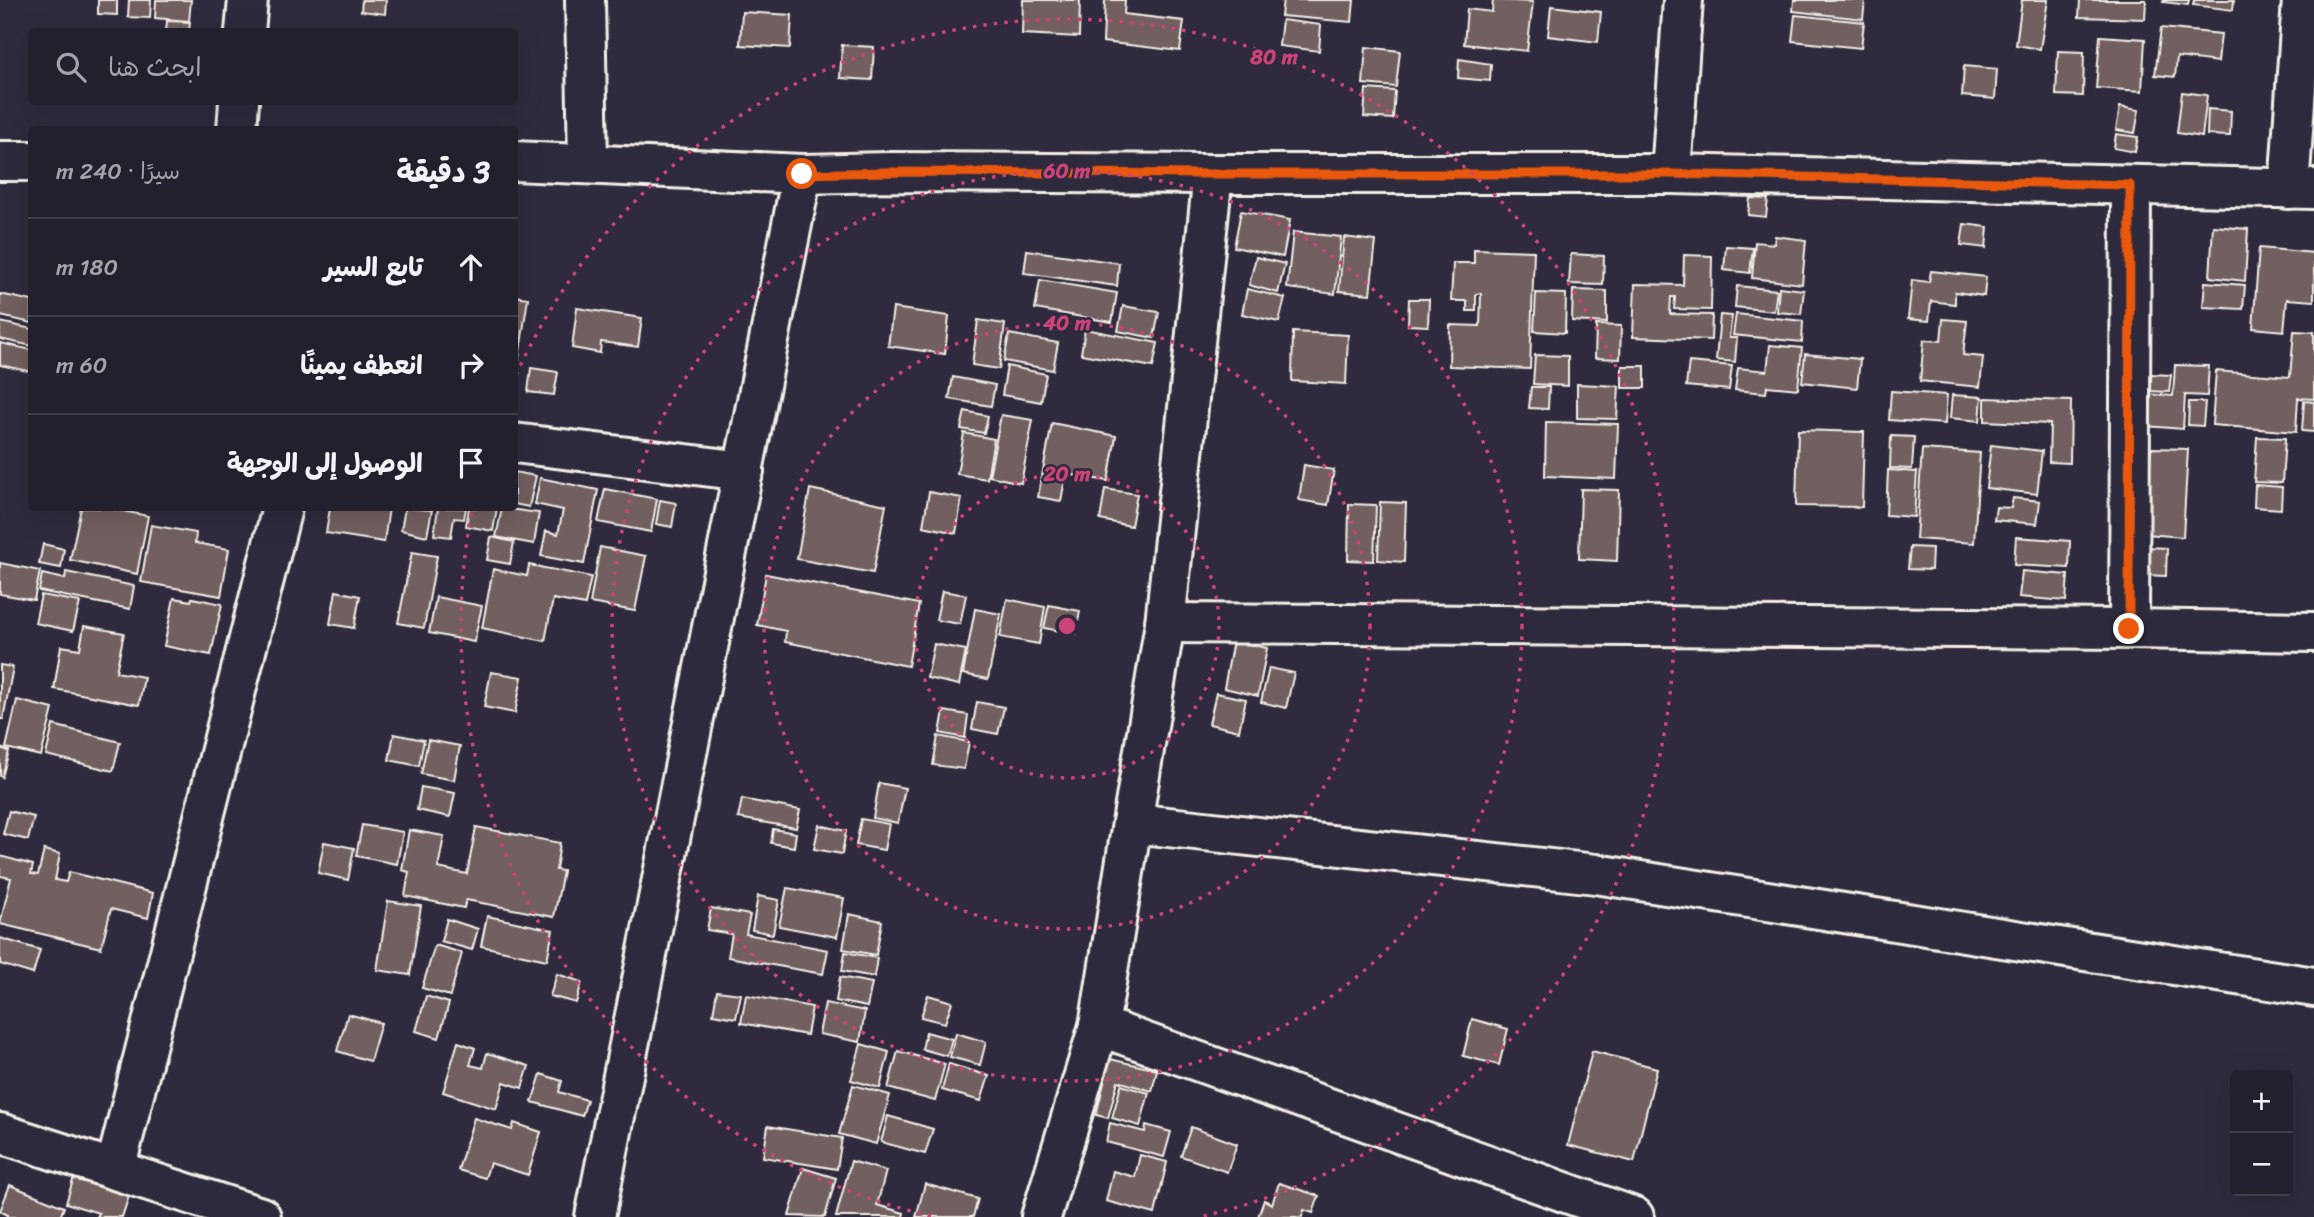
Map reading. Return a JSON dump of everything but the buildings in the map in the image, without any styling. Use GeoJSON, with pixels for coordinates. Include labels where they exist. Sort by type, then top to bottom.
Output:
{"type":"FeatureCollection","features":[{"type":"Feature","properties":{"kind":"street"},"geometry":{"type":"LineString","coordinates":[[245,28],[248,0]]}},
{"type":"Feature","properties":{"kind":"street"},"geometry":{"type":"LineString","coordinates":[[585,0],[588,163]]}},
{"type":"Feature","properties":{"kind":"street"},"geometry":{"type":"LineString","coordinates":[[1671,174],[1683,0]]}},
{"type":"Feature","properties":{"kind":"street"},"geometry":{"type":"LineString","coordinates":[[518,161],[802,174],[1671,174],[2302,189],[2302,0]]}},
{"type":"Feature","properties":{"kind":"street"},"geometry":{"type":"LineString","coordinates":[[237,126],[239,105]]}},
{"type":"Feature","properties":{"kind":"street"},"geometry":{"type":"LineString","coordinates":[[0,161],[28,161]]}},
{"type":"Feature","properties":{"kind":"street"},"geometry":{"type":"LineString","coordinates":[[595,1217],[802,174]]}},
{"type":"Feature","properties":{"kind":"street"},"geometry":{"type":"LineString","coordinates":[[1041,1217],[1099,1026],[1165,623],[1213,174]]}},
{"type":"Feature","properties":{"kind":"street"},"geometry":{"type":"LineString","coordinates":[[2129,629],[2130,185]]}},
{"type":"Feature","properties":{"kind":"street"},"geometry":{"type":"LineString","coordinates":[[518,443],[744,471]]}},
{"type":"Feature","properties":{"kind":"street"},"geometry":{"type":"LineString","coordinates":[[115,1170],[281,511]]}},
{"type":"Feature","properties":{"kind":"street"},"geometry":{"type":"LineString","coordinates":[[1165,623],[2314,632]]}},
{"type":"Feature","properties":{"kind":"street"},"geometry":{"type":"LineString","coordinates":[[1132,823],[1596,874],[2314,987]]}},
{"type":"Feature","properties":{"kind":"street"},"geometry":{"type":"LineString","coordinates":[[1099,1026],[1634,1217]]}},
{"type":"Feature","properties":{"kind":"street"},"geometry":{"type":"LineString","coordinates":[[0,1133],[261,1217]]}},
{"type":"Feature","properties":{"kind":"route"},"geometry":{"type":"LineString","coordinates":[[802,174],[1671,174],[2130,185],[2129,629]]}}]}
